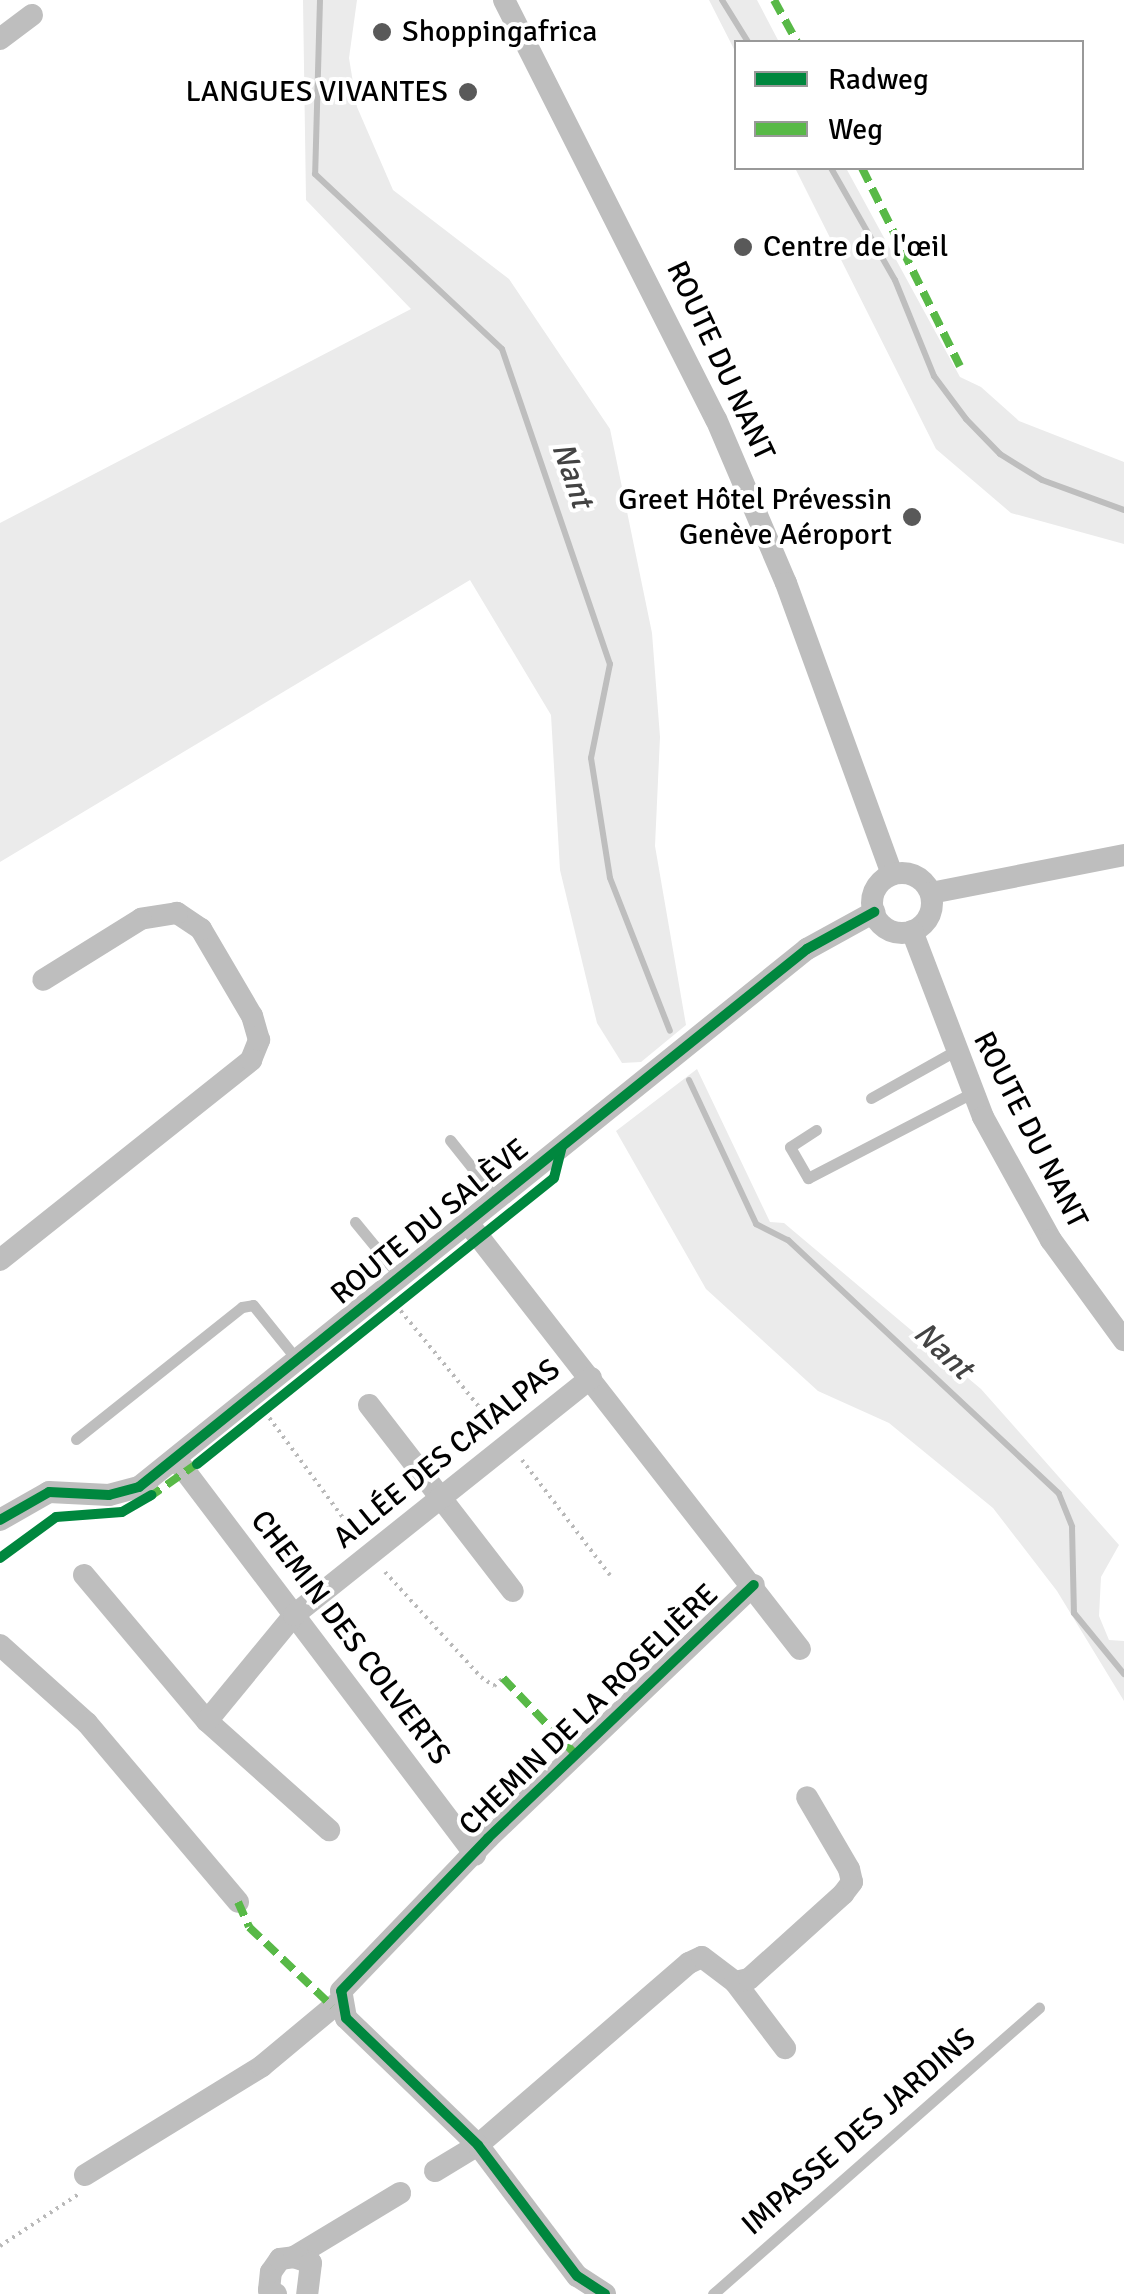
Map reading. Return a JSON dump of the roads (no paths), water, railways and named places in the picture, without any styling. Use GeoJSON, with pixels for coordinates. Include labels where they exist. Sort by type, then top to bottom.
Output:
{"type":"FeatureCollection","features":[{"type":"Feature","properties":{"kind":"street","name":"ROUTE DU NANT"},"geometry":{"type":"LineString","coordinates":[[504,0],[716,419],[786,583],[892,874]]}},
{"type":"Feature","properties":{"kind":"street"},"geometry":{"type":"LineString","coordinates":[[0,39],[32,16]]}},
{"type":"Feature","properties":{"kind":"street"},"geometry":{"type":"LineString","coordinates":[[932,893],[1124,855]]}},
{"type":"Feature","properties":{"kind":"street"},"geometry":{"type":"LineString","coordinates":[[892,874],[916,875],[932,893],[928,920],[912,932],[886,928],[874,912],[874,892],[892,874]]}},
{"type":"Feature","properties":{"kind":"street","name":"ROUTE DU SALÈVE"},"geometry":{"type":"LineString","coordinates":[[0,1520],[49,1492],[123,1494],[176,1459],[821,938],[874,912]]}},
{"type":"Feature","properties":{"kind":"street"},"geometry":{"type":"LineString","coordinates":[[0,1260],[251,1060],[258,1040],[252,1016],[201,929],[177,913],[141,919],[43,980]]}},
{"type":"Feature","properties":{"kind":"street","name":"ROUTE DU NANT"},"geometry":{"type":"LineString","coordinates":[[912,932],[972,1093],[1051,1240],[1124,1340]]}},
{"type":"Feature","properties":{"kind":"street","name":"CHEMIN DE LA ROSELIÈRE"},"geometry":{"type":"LineString","coordinates":[[468,1223],[754,1585],[800,1649]]}},
{"type":"Feature","properties":{"kind":"street","name":"ALLÉE DES CATALPAS"},"geometry":{"type":"LineString","coordinates":[[207,1721],[294,1615],[590,1378]]}},
{"type":"Feature","properties":{"kind":"street"},"geometry":{"type":"LineString","coordinates":[[369,1405],[513,1591]]}},
{"type":"Feature","properties":{"kind":"street","name":"CHEMIN DES COLVERTS"},"geometry":{"type":"LineString","coordinates":[[176,1459],[475,1854]]}},
{"type":"Feature","properties":{"kind":"street"},"geometry":{"type":"LineString","coordinates":[[84,1575],[207,1721],[329,1830]]}},
{"type":"Feature","properties":{"kind":"street","name":"CHEMIN DE LA ROSELIÈRE"},"geometry":{"type":"LineString","coordinates":[[85,2175],[262,2066],[340,2001],[347,1980],[754,1585]]}},
{"type":"Feature","properties":{"kind":"street"},"geometry":{"type":"LineString","coordinates":[[0,1645],[87,1723],[238,1902]]}},
{"type":"Feature","properties":{"kind":"street"},"geometry":{"type":"LineString","coordinates":[[736,1982],[750,1979],[852,1882],[807,1797]]}},
{"type":"Feature","properties":{"kind":"street"},"geometry":{"type":"LineString","coordinates":[[435,2170],[478,2144],[689,1963],[714,1960],[736,1982],[785,2048]]}},
{"type":"Feature","properties":{"kind":"street"},"geometry":{"type":"LineString","coordinates":[[340,2001],[346,2018],[478,2144],[597,2293]]}},
{"type":"Feature","properties":{"kind":"street"},"geometry":{"type":"LineString","coordinates":[[276,2294],[269,2290],[271,2272],[280,2259],[294,2257],[400,2193]]}},
{"type":"Feature","properties":{"kind":"street"},"geometry":{"type":"LineString","coordinates":[[294,2257],[311,2263],[308,2294]]}},
{"type":"Feature","properties":{"kind":"lane"},"geometry":{"type":"LineString","coordinates":[[871,1098],[954,1051]]}},
{"type":"Feature","properties":{"kind":"lane"},"geometry":{"type":"LineString","coordinates":[[816,1130],[790,1147],[808,1178],[972,1093]]}},
{"type":"Feature","properties":{"kind":"lane"},"geometry":{"type":"LineString","coordinates":[[450,1140],[497,1200]]}},
{"type":"Feature","properties":{"kind":"lane"},"geometry":{"type":"LineString","coordinates":[[354,1222],[401,1278]]}},
{"type":"Feature","properties":{"kind":"lane"},"geometry":{"type":"LineString","coordinates":[[76,1440],[242,1307],[252,1305],[298,1361]]}},
{"type":"Feature","properties":{"kind":"lane","name":"IMPASSE DES JARDINS"},"geometry":{"type":"LineString","coordinates":[[712,2294],[1039,2008]]}},
{"type":"Feature","properties":{"kind":"waterway","name":"Nant"},"geometry":{"type":"LineString","coordinates":[[320,0],[315,174],[502,349],[610,664],[591,758],[610,878],[670,1031]]}},
{"type":"Feature","properties":{"kind":"waterway","name":"Nant"},"geometry":{"type":"LineString","coordinates":[[722,0],[747,40]]}},
{"type":"Feature","properties":{"kind":"waterway","name":"Nant"},"geometry":{"type":"LineString","coordinates":[[832,170],[895,280],[934,376],[966,419],[1000,454],[1042,480],[1124,510]]}},
{"type":"Feature","properties":{"kind":"waterway","name":"Nant"},"geometry":{"type":"LineString","coordinates":[[689,1080],[756,1224],[788,1240],[1059,1494],[1072,1527],[1074,1613],[1124,1674]]}},
{"type":"Feature","properties":{"kind":"place","name":"Shoppingafrica"},"geometry":{"type":"Point","coordinates":[382,32]}},
{"type":"Feature","properties":{"kind":"place","name":"LANGUES VIVANTES"},"geometry":{"type":"Point","coordinates":[468,92]}},
{"type":"Feature","properties":{"kind":"place","name":"Centre de l'œil"},"geometry":{"type":"Point","coordinates":[743,247]}},
{"type":"Feature","properties":{"kind":"place","name":"Greet Hôtel Prévessin Genève Aéroport"},"geometry":{"type":"Point","coordinates":[912,517]}}]}
